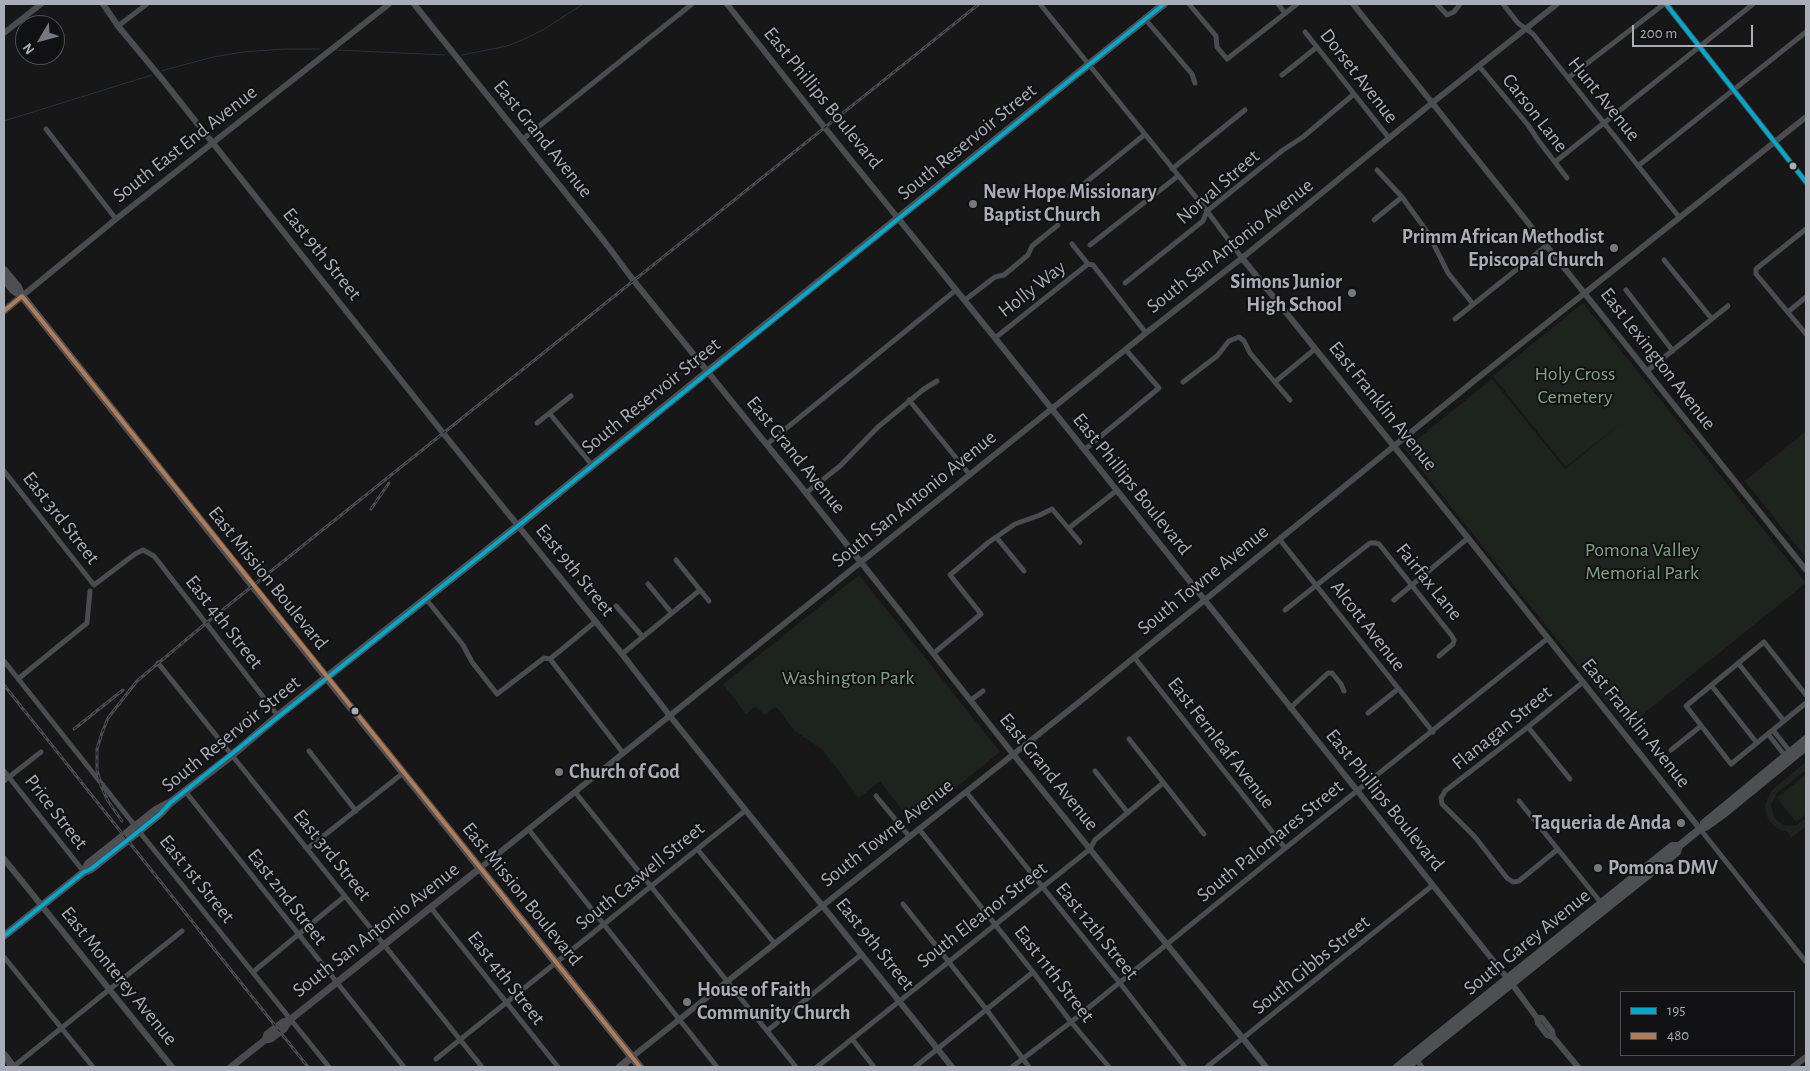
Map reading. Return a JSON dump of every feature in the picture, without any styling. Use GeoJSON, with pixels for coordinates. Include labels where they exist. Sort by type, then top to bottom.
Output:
{"type":"FeatureCollection","features":[{"type":"Feature","properties":{"kind":"main road","name":"South Reservoir Street"},"geometry":{"type":"LineString","coordinates":[[84,872],[91,869],[160,814],[170,803],[519,525],[1164,4]]}},
{"type":"Feature","properties":{"kind":"main road","name":"East Mission Boulevard"},"geometry":{"type":"LineString","coordinates":[[4,270],[18,287],[22,296],[640,1067]]}},
{"type":"Feature","properties":{"kind":"main road","name":"East Mission Boulevard"},"geometry":{"type":"LineString","coordinates":[[4,279],[13,290],[22,296]]}},
{"type":"Feature","properties":{"kind":"main road","name":"South East End Avenue"},"geometry":{"type":"LineString","coordinates":[[4,311],[22,296]]}},
{"type":"Feature","properties":{"kind":"main road","name":"South Garey Avenue"},"geometry":{"type":"LineString","coordinates":[[1407,1067],[1472,1016],[1510,981],[1603,906],[1672,846],[1679,846],[1700,829],[1725,813],[1790,756],[1806,739]]}},
{"type":"Feature","properties":{"kind":"main road","name":"South Garey Avenue"},"geometry":{"type":"LineString","coordinates":[[1790,756],[1806,747]]}},
{"type":"Feature","properties":{"kind":"main road"},"geometry":{"type":"LineString","coordinates":[[4,936],[84,872],[88,864],[156,810],[170,803]]}},
{"type":"Feature","properties":{"kind":"main road","name":"South San Antonio Avenue"},"geometry":{"type":"LineString","coordinates":[[231,1067],[265,1040],[267,1034],[282,1022],[291,1019],[480,869]]}},
{"type":"Feature","properties":{"kind":"main road","name":"South Garey Avenue"},"geometry":{"type":"LineString","coordinates":[[1397,1067],[1477,1002],[1510,981]]}},
{"type":"Feature","properties":{"kind":"main road"},"geometry":{"type":"LineString","coordinates":[[1472,1016],[1471,1012],[1477,1006],[1477,1002]]}},
{"type":"Feature","properties":{"kind":"main road"},"geometry":{"type":"LineString","coordinates":[[4,1055],[13,1067]]}},
{"type":"Feature","properties":{"kind":"main road","name":"South Towne Avenue"},"geometry":{"type":"LineString","coordinates":[[620,1067],[632,1057]]}},
{"type":"Feature","properties":{"kind":"street"},"geometry":{"type":"LineString","coordinates":[[4,33],[41,4]]}},
{"type":"Feature","properties":{"kind":"street","name":"East 9th Street"},"geometry":{"type":"LineString","coordinates":[[103,4],[118,26],[154,68],[443,433],[519,525],[952,1067]]}},
{"type":"Feature","properties":{"kind":"street"},"geometry":{"type":"LineString","coordinates":[[118,26],[147,4]]}},
{"type":"Feature","properties":{"kind":"street","name":"South East End Avenue"},"geometry":{"type":"LineString","coordinates":[[22,296],[212,142],[389,4]]}},
{"type":"Feature","properties":{"kind":"street","name":"East Grand Avenue"},"geometry":{"type":"LineString","coordinates":[[414,4],[1013,754],[1266,1067]]}},
{"type":"Feature","properties":{"kind":"street"},"geometry":{"type":"LineString","coordinates":[[523,139],[692,4]]}},
{"type":"Feature","properties":{"kind":"street","name":"East Phillips Boulevard"},"geometry":{"type":"LineString","coordinates":[[727,4],[1510,981],[1547,1035],[1553,1036],[1578,1067]]}},
{"type":"Feature","properties":{"kind":"street","name":"East Franklin Avenue"},"geometry":{"type":"LineString","coordinates":[[1040,4],[1090,64],[1242,258],[1700,829]]}},
{"type":"Feature","properties":{"kind":"street"},"geometry":{"type":"LineString","coordinates":[[1189,4],[1216,36],[1217,47],[1228,59],[1297,4]]}},
{"type":"Feature","properties":{"kind":"street"},"geometry":{"type":"LineString","coordinates":[[1278,4],[1285,13]]}},
{"type":"Feature","properties":{"kind":"street","name":"East Lexington Avenue"},"geometry":{"type":"LineString","coordinates":[[1353,4],[1806,570]]}},
{"type":"Feature","properties":{"kind":"street"},"geometry":{"type":"LineString","coordinates":[[1437,4],[1447,15],[1454,12],[1460,4]]}},
{"type":"Feature","properties":{"kind":"street","name":"Hunt Avenue"},"geometry":{"type":"LineString","coordinates":[[1503,4],[1518,24],[1533,34],[1679,217]]}},
{"type":"Feature","properties":{"kind":"street","name":"South San Antonio Avenue"},"geometry":{"type":"LineString","coordinates":[[480,869],[1556,4]]}},
{"type":"Feature","properties":{"kind":"street"},"geometry":{"type":"LineString","coordinates":[[1568,78],[1665,4],[1806,182]]}},
{"type":"Feature","properties":{"kind":"street"},"geometry":{"type":"LineString","coordinates":[[1555,162],[1753,4]]}},
{"type":"Feature","properties":{"kind":"street"},"geometry":{"type":"LineString","coordinates":[[1146,19],[1192,74],[1195,83]]}},
{"type":"Feature","properties":{"kind":"street","name":"Dorset Avenue"},"geometry":{"type":"LineString","coordinates":[[1305,32],[1389,138]]}},
{"type":"Feature","properties":{"kind":"street"},"geometry":{"type":"LineString","coordinates":[[1638,166],[1806,32]]}},
{"type":"Feature","properties":{"kind":"street"},"geometry":{"type":"LineString","coordinates":[[1282,75],[1317,47]]}},
{"type":"Feature","properties":{"kind":"street","name":"Carson Lane"},"geometry":{"type":"LineString","coordinates":[[1479,66],[1528,125],[1567,178]]}},
{"type":"Feature","properties":{"kind":"street","name":"Norval Street"},"geometry":{"type":"LineString","coordinates":[[1125,283],[1203,221],[1207,211],[1283,150],[1303,137],[1354,94]]}},
{"type":"Feature","properties":{"kind":"street"},"geometry":{"type":"LineString","coordinates":[[1172,169],[1245,110]]}},
{"type":"Feature","properties":{"kind":"street","name":"South Towne Avenue"},"geometry":{"type":"LineString","coordinates":[[632,1057],[966,792],[1280,540],[1393,446],[1806,117]]}},
{"type":"Feature","properties":{"kind":"street"},"geometry":{"type":"LineString","coordinates":[[46,128],[116,219]]}},
{"type":"Feature","properties":{"kind":"street"},"geometry":{"type":"LineString","coordinates":[[1069,196],[1144,135]]}},
{"type":"Feature","properties":{"kind":"street"},"geometry":{"type":"LineString","coordinates":[[1377,170],[1402,197],[1428,233],[1448,273],[1473,304]]}},
{"type":"Feature","properties":{"kind":"street"},"geometry":{"type":"LineString","coordinates":[[1090,245],[1178,176]]}},
{"type":"Feature","properties":{"kind":"street"},"geometry":{"type":"LineString","coordinates":[[1374,220],[1402,197]]}},
{"type":"Feature","properties":{"kind":"street"},"geometry":{"type":"LineString","coordinates":[[965,300],[995,278],[1004,275],[1028,255],[1032,246],[1058,225]]}},
{"type":"Feature","properties":{"kind":"street"},"geometry":{"type":"LineString","coordinates":[[1806,229],[1756,269],[1756,274],[1806,334]]}},
{"type":"Feature","properties":{"kind":"street"},"geometry":{"type":"LineString","coordinates":[[1072,244],[1088,264],[1093,265],[1146,332]]}},
{"type":"Feature","properties":{"kind":"street"},"geometry":{"type":"LineString","coordinates":[[1455,319],[1546,246]]}},
{"type":"Feature","properties":{"kind":"street"},"geometry":{"type":"LineString","coordinates":[[1664,260],[1712,319]]}},
{"type":"Feature","properties":{"kind":"street","name":"Holly Way"},"geometry":{"type":"LineString","coordinates":[[995,338],[1088,264]]}},
{"type":"Feature","properties":{"kind":"street"},"geometry":{"type":"LineString","coordinates":[[766,444],[956,290]]}},
{"type":"Feature","properties":{"kind":"street"},"geometry":{"type":"LineString","coordinates":[[1626,290],[1673,351]]}},
{"type":"Feature","properties":{"kind":"street"},"geometry":{"type":"LineString","coordinates":[[1788,312],[1806,297]]}},
{"type":"Feature","properties":{"kind":"street"},"geometry":{"type":"LineString","coordinates":[[1647,371],[1728,306]]}},
{"type":"Feature","properties":{"kind":"street"},"geometry":{"type":"LineString","coordinates":[[1182,382],[1217,356],[1229,342],[1239,337],[1244,341],[1250,353],[1276,381],[1290,400]]}},
{"type":"Feature","properties":{"kind":"street"},"geometry":{"type":"LineString","coordinates":[[1276,381],[1315,349]]}},
{"type":"Feature","properties":{"kind":"street"},"geometry":{"type":"LineString","coordinates":[[1084,450],[1159,388],[1126,350]]}},
{"type":"Feature","properties":{"kind":"street"},"geometry":{"type":"LineString","coordinates":[[806,493],[840,466],[878,427],[909,400],[937,381]]}},
{"type":"Feature","properties":{"kind":"street"},"geometry":{"type":"LineString","coordinates":[[537,423],[571,396]]}},
{"type":"Feature","properties":{"kind":"street"},"geometry":{"type":"LineString","coordinates":[[909,400],[970,475]]}},
{"type":"Feature","properties":{"kind":"street"},"geometry":{"type":"LineString","coordinates":[[550,414],[592,465]]}},
{"type":"Feature","properties":{"kind":"street","name":"East 3rd Street"},"geometry":{"type":"LineString","coordinates":[[4,471],[94,585],[143,550]]}},
{"type":"Feature","properties":{"kind":"street"},"geometry":{"type":"LineString","coordinates":[[1069,528],[1116,491]]}},
{"type":"Feature","properties":{"kind":"street"},"geometry":{"type":"LineString","coordinates":[[934,653],[981,614],[950,575],[989,542],[1015,524],[1040,516],[1052,509],[1080,542]]}},
{"type":"Feature","properties":{"kind":"street"},"geometry":{"type":"LineString","coordinates":[[997,538],[1024,571]]}},
{"type":"Feature","properties":{"kind":"street"},"geometry":{"type":"LineString","coordinates":[[1394,600],[1468,538]]}},
{"type":"Feature","properties":{"kind":"street","name":"Alcott Avenue"},"geometry":{"type":"LineString","coordinates":[[1280,540],[1432,732]]}},
{"type":"Feature","properties":{"kind":"street","name":"Fairfax Lane"},"geometry":{"type":"LineString","coordinates":[[1316,585],[1370,543],[1375,542],[1379,544],[1452,636],[1453,644],[1439,656]]}},
{"type":"Feature","properties":{"kind":"street","name":"East 4th Street"},"geometry":{"type":"LineString","coordinates":[[143,550],[154,556],[278,716]]}},
{"type":"Feature","properties":{"kind":"street"},"geometry":{"type":"LineString","coordinates":[[676,560],[709,602]]}},
{"type":"Feature","properties":{"kind":"street"},"geometry":{"type":"LineString","coordinates":[[648,584],[671,612]]}},
{"type":"Feature","properties":{"kind":"street"},"geometry":{"type":"LineString","coordinates":[[1284,610],[1316,585]]}},
{"type":"Feature","properties":{"kind":"street"},"geometry":{"type":"LineString","coordinates":[[622,654],[700,590]]}},
{"type":"Feature","properties":{"kind":"street"},"geometry":{"type":"LineString","coordinates":[[18,679],[87,623],[90,591]]}},
{"type":"Feature","properties":{"kind":"street"},"geometry":{"type":"LineString","coordinates":[[426,599],[463,646],[472,662],[497,694],[544,658],[550,659],[623,753]]}},
{"type":"Feature","properties":{"kind":"street"},"geometry":{"type":"LineString","coordinates":[[616,606],[642,636]]}},
{"type":"Feature","properties":{"kind":"street"},"geometry":{"type":"LineString","coordinates":[[550,659],[596,622]]}},
{"type":"Feature","properties":{"kind":"street","name":"South Palomares Street"},"geometry":{"type":"LineString","coordinates":[[1012,1067],[1120,983],[1285,848],[1547,639]]}},
{"type":"Feature","properties":{"kind":"street"},"geometry":{"type":"LineString","coordinates":[[1806,695],[1764,642],[1686,706],[1731,764],[1806,703]]}},
{"type":"Feature","properties":{"kind":"street","name":"East Fernleaf Avenue"},"geometry":{"type":"LineString","coordinates":[[1134,657],[1285,848]]}},
{"type":"Feature","properties":{"kind":"street","name":"East 1st Street"},"geometry":{"type":"LineString","coordinates":[[4,661],[329,1067]]}},
{"type":"Feature","properties":{"kind":"street","name":"East 3rd Street"},"geometry":{"type":"LineString","coordinates":[[158,663],[482,1067]]}},
{"type":"Feature","properties":{"kind":"street"},"geometry":{"type":"LineString","coordinates":[[1738,664],[1784,721]]}},
{"type":"Feature","properties":{"kind":"street"},"geometry":{"type":"LineString","coordinates":[[1290,708],[1328,673],[1332,673],[1344,691]]}},
{"type":"Feature","properties":{"kind":"street","name":"Flanagan Street"},"geometry":{"type":"LineString","coordinates":[[1558,848],[1519,881],[1513,882],[1507,878],[1474,837],[1442,804],[1441,798],[1445,791],[1583,682]]}},
{"type":"Feature","properties":{"kind":"street"},"geometry":{"type":"LineString","coordinates":[[1711,684],[1757,742]]}},
{"type":"Feature","properties":{"kind":"street"},"geometry":{"type":"LineString","coordinates":[[1368,713],[1398,689]]}},
{"type":"Feature","properties":{"kind":"street"},"geometry":{"type":"LineString","coordinates":[[971,700],[983,691]]}},
{"type":"Feature","properties":{"kind":"street"},"geometry":{"type":"LineString","coordinates":[[1671,750],[1701,726]]}},
{"type":"Feature","properties":{"kind":"street"},"geometry":{"type":"LineString","coordinates":[[1528,727],[1570,779]]}},
{"type":"Feature","properties":{"kind":"street"},"geometry":{"type":"LineString","coordinates":[[1773,730],[1790,756]]}},
{"type":"Feature","properties":{"kind":"street"},"geometry":{"type":"LineString","coordinates":[[1768,734],[1790,756]]}},
{"type":"Feature","properties":{"kind":"street"},"geometry":{"type":"LineString","coordinates":[[1130,739],[1204,834]]}},
{"type":"Feature","properties":{"kind":"street"},"geometry":{"type":"LineString","coordinates":[[309,751],[356,811]]}},
{"type":"Feature","properties":{"kind":"street"},"geometry":{"type":"LineString","coordinates":[[4,781],[41,752]]}},
{"type":"Feature","properties":{"kind":"street","name":"Price Street"},"geometry":{"type":"LineString","coordinates":[[4,771],[84,872]]}},
{"type":"Feature","properties":{"kind":"street"},"geometry":{"type":"LineString","coordinates":[[1095,771],[1128,813]]}},
{"type":"Feature","properties":{"kind":"street"},"geometry":{"type":"LineString","coordinates":[[307,849],[403,773]]}},
{"type":"Feature","properties":{"kind":"street","name":"South Eleanor Street"},"geometry":{"type":"LineString","coordinates":[[817,1067],[1090,849],[1095,840],[1163,783]]}},
{"type":"Feature","properties":{"kind":"street","name":"East 2nd Street"},"geometry":{"type":"LineString","coordinates":[[185,791],[404,1067]]}},
{"type":"Feature","properties":{"kind":"street"},"geometry":{"type":"LineString","coordinates":[[575,792],[796,1067]]}},
{"type":"Feature","properties":{"kind":"street","name":"East 12th Street"},"geometry":{"type":"LineString","coordinates":[[966,792],[1185,1067]]}},
{"type":"Feature","properties":{"kind":"street"},"geometry":{"type":"LineString","coordinates":[[876,796],[909,836]]}},
{"type":"Feature","properties":{"kind":"street"},"geometry":{"type":"LineString","coordinates":[[1520,801],[1603,906]]}},
{"type":"Feature","properties":{"kind":"street","name":"South Caswell Street"},"geometry":{"type":"LineString","coordinates":[[436,1059],[746,810]]}},
{"type":"Feature","properties":{"kind":"street","name":"East 11th Street"},"geometry":{"type":"LineString","coordinates":[[919,829],[1071,1022],[1109,1067]]}},
{"type":"Feature","properties":{"kind":"street"},"geometry":{"type":"LineString","coordinates":[[1700,829],[1806,962]]}},
{"type":"Feature","properties":{"kind":"street"},"geometry":{"type":"LineString","coordinates":[[529,830],[717,1067]]}},
{"type":"Feature","properties":{"kind":"street"},"geometry":{"type":"LineString","coordinates":[[698,850],[775,944]]}},
{"type":"Feature","properties":{"kind":"street","name":"East Monterey Avenue"},"geometry":{"type":"LineString","coordinates":[[4,859],[172,1067]]}},
{"type":"Feature","properties":{"kind":"street","name":"South Gibbs Street"},"geometry":{"type":"LineString","coordinates":[[1207,1067],[1304,985],[1433,885]]}},
{"type":"Feature","properties":{"kind":"street"},"geometry":{"type":"LineString","coordinates":[[253,972],[345,896]]}},
{"type":"Feature","properties":{"kind":"street"},"geometry":{"type":"LineString","coordinates":[[902,904],[986,1009],[1029,1067]]}},
{"type":"Feature","properties":{"kind":"street","name":"East 4th Street"},"geometry":{"type":"LineString","coordinates":[[431,908],[558,1067]]}},
{"type":"Feature","properties":{"kind":"street"},"geometry":{"type":"LineString","coordinates":[[13,1067],[182,931]]}},
{"type":"Feature","properties":{"kind":"street"},"geometry":{"type":"LineString","coordinates":[[767,1031],[862,954]]}},
{"type":"Feature","properties":{"kind":"street"},"geometry":{"type":"LineString","coordinates":[[4,957],[93,1067]]}},
{"type":"Feature","properties":{"kind":"street"},"geometry":{"type":"LineString","coordinates":[[915,1067],[1033,972]]}},
{"type":"Feature","properties":{"kind":"street"},"geometry":{"type":"LineString","coordinates":[[852,1040],[874,1067]]}},
{"type":"Feature","properties":{"kind":"street"},"geometry":{"type":"LineString","coordinates":[[1793,1067],[1806,1056]]}},
{"type":"Feature","properties":{"kind":"street"},"geometry":{"type":"LineString","coordinates":[[1417,1060],[1422,1067]]}},
{"type":"Feature","properties":{"kind":"green space","name":"Pomona Valley Memorial Park"},"geometry":{"type":"Polygon","coordinates":[[[1583,303],[1806,583],[1627,727],[1405,449],[1492,379],[1565,469],[1634,413],[1566,467],[1493,376],[1583,303]]]}},
{"type":"Feature","properties":{"kind":"green space"},"geometry":{"type":"Polygon","coordinates":[[[1806,431],[1806,558],[1745,481],[1806,431]]]}},
{"type":"Feature","properties":{"kind":"green space","name":"Washington Park"},"geometry":{"type":"Polygon","coordinates":[[[859,575],[1000,752],[914,821],[910,820],[880,781],[859,798],[823,750],[795,731],[777,708],[775,707],[764,715],[756,706],[746,714],[723,684],[859,575]]]}},
{"type":"Feature","properties":{"kind":"green space"},"geometry":{"type":"Polygon","coordinates":[[[1806,762],[1806,770],[1777,793],[1771,805],[1774,818],[1783,825],[1795,826],[1806,819],[1806,826],[1791,838],[1788,832],[1778,829],[1770,822],[1766,814],[1765,804],[1772,790],[1806,762]]]}},
{"type":"Feature","properties":{"kind":"green space"},"geometry":{"type":"Polygon","coordinates":[[[1806,774],[1806,814],[1796,822],[1777,798],[1806,774]]]}},
{"type":"Feature","properties":{"kind":"waterway"},"geometry":{"type":"LineString","coordinates":[[462,55],[507,46],[520,41],[543,30],[583,4]]}},
{"type":"Feature","properties":{"kind":"waterway"},"geometry":{"type":"LineString","coordinates":[[161,71],[213,57],[243,52],[319,49]]}},
{"type":"Feature","properties":{"kind":"waterway"},"geometry":{"type":"LineString","coordinates":[[336,50],[445,55]]}},
{"type":"Feature","properties":{"kind":"waterway"},"geometry":{"type":"LineString","coordinates":[[4,121],[152,75]]}},
{"type":"Feature","properties":{"kind":"railway"},"geometry":{"type":"LineString","coordinates":[[122,821],[108,801],[101,786],[97,769],[97,749],[108,718],[137,681],[205,624],[979,4]]}},
{"type":"Feature","properties":{"kind":"railway"},"geometry":{"type":"LineString","coordinates":[[371,509],[389,483]]}},
{"type":"Feature","properties":{"kind":"railway"},"geometry":{"type":"LineString","coordinates":[[4,685],[308,1067]]}},
{"type":"Feature","properties":{"kind":"railway"},"geometry":{"type":"LineString","coordinates":[[74,729],[123,690]]}},
{"type":"Feature","properties":{"kind":"transit line","name":"195"},"geometry":{"type":"LineString","coordinates":[[4,936],[84,872],[91,869],[129,839],[160,814],[170,803],[519,525],[1164,4]]}},
{"type":"Feature","properties":{"kind":"transit line","name":"195"},"geometry":{"type":"LineString","coordinates":[[1666,4],[1806,182]]}},
{"type":"Feature","properties":{"kind":"transit line","name":"480"},"geometry":{"type":"LineString","coordinates":[[4,311],[22,296],[640,1067]]}},
{"type":"Feature","properties":{"kind":"place","name":"New Hope Missionary Baptist Church"},"geometry":{"type":"Point","coordinates":[973,204]}},
{"type":"Feature","properties":{"kind":"place","name":"Primm African Methodist Episcopal Church"},"geometry":{"type":"Point","coordinates":[1614,248]}},
{"type":"Feature","properties":{"kind":"place","name":"Simons Junior High School"},"geometry":{"type":"Point","coordinates":[1352,293]}},
{"type":"Feature","properties":{"kind":"place","name":"Church of God"},"geometry":{"type":"Point","coordinates":[559,772]}},
{"type":"Feature","properties":{"kind":"place","name":"Taqueria de Anda"},"geometry":{"type":"Point","coordinates":[1681,823]}},
{"type":"Feature","properties":{"kind":"place","name":"Pomona DMV"},"geometry":{"type":"Point","coordinates":[1598,868]}},
{"type":"Feature","properties":{"kind":"place","name":"House of Faith Community Church"},"geometry":{"type":"Point","coordinates":[687,1002]}},
{"type":"Feature","properties":{"kind":"park label","name":"Holy Cross Cemetery"},"geometry":{"type":"Point","coordinates":[1575,386]}}]}
